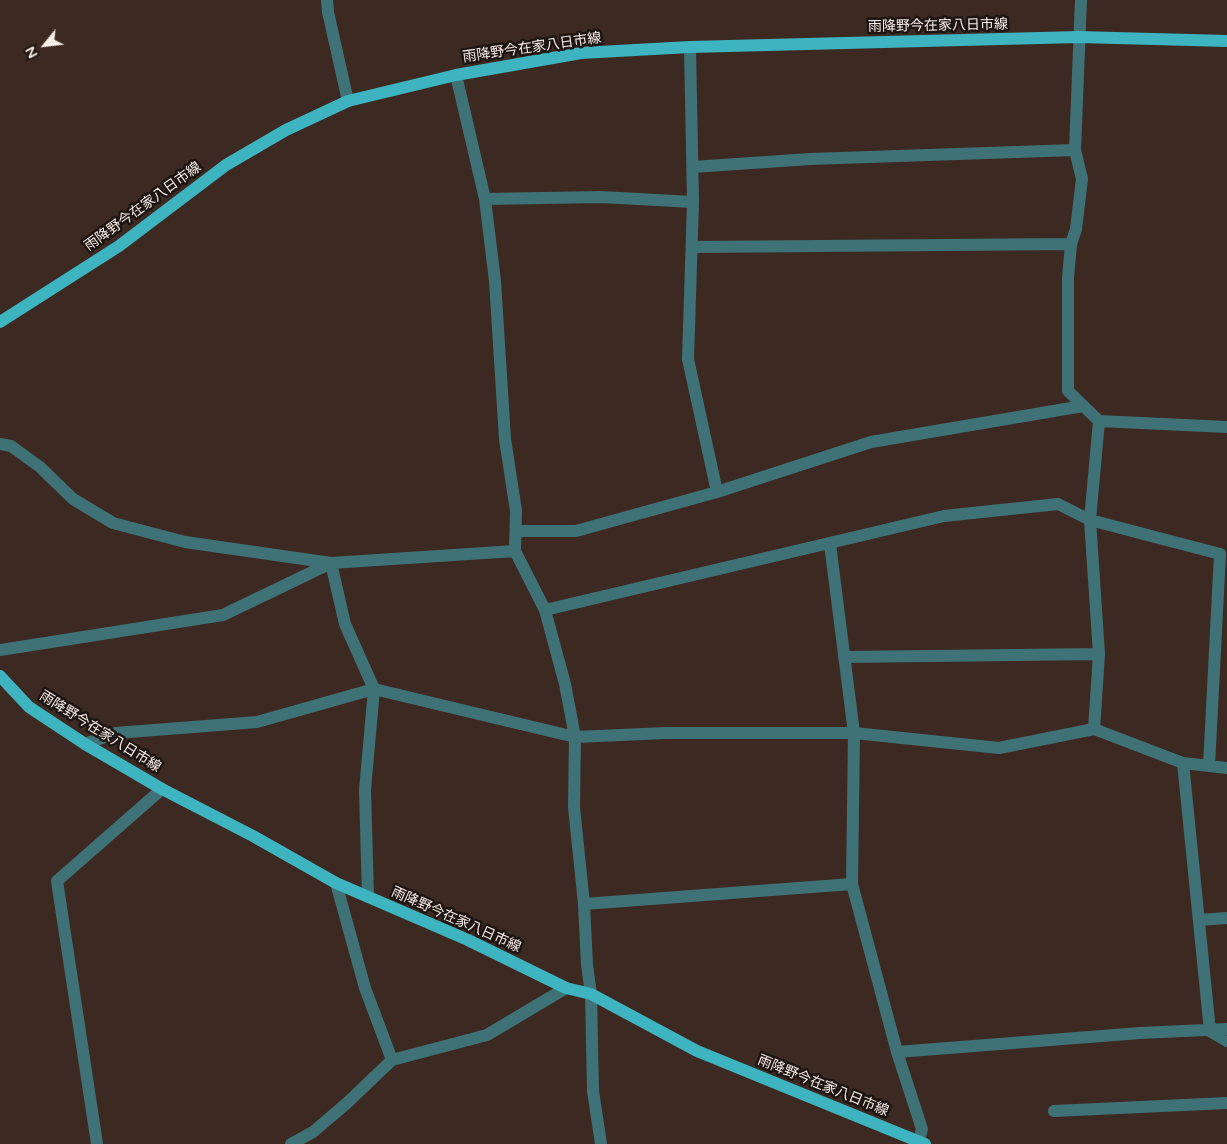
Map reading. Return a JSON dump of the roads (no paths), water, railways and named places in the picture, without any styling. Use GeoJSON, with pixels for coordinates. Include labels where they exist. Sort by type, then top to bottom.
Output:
{"type":"FeatureCollection","features":[{"type":"Feature","properties":{"kind":"main road","name":"雨降野今在家八日市線"},"geometry":{"type":"LineString","coordinates":[[0,322],[119,246],[226,165],[286,130],[348,101],[456,75],[581,53],[690,47],[1079,38],[1227,41]]}},
{"type":"Feature","properties":{"kind":"main road","name":"雨降野今在家八日市線"},"geometry":{"type":"LineString","coordinates":[[0,676],[29,707],[85,744],[162,789],[253,836],[336,883],[468,940],[566,988],[591,994],[697,1051],[920,1143]]}},
{"type":"Feature","properties":{"kind":"street"},"geometry":{"type":"LineString","coordinates":[[328,0],[328,12],[348,101]]}},
{"type":"Feature","properties":{"kind":"street"},"geometry":{"type":"LineString","coordinates":[[1081,0],[1076,150],[1082,179],[1076,229],[1071,244],[1068,278],[1068,391],[1099,421],[1227,428]]}},
{"type":"Feature","properties":{"kind":"street"},"geometry":{"type":"LineString","coordinates":[[690,47],[693,202],[688,359],[717,492]]}},
{"type":"Feature","properties":{"kind":"street"},"geometry":{"type":"LineString","coordinates":[[456,75],[485,199],[495,281],[505,439],[516,511],[515,551],[545,610],[565,684],[574,737],[574,807],[591,994],[593,1091],[601,1144]]}},
{"type":"Feature","properties":{"kind":"street"},"geometry":{"type":"LineString","coordinates":[[692,167],[810,159],[1076,150]]}},
{"type":"Feature","properties":{"kind":"street"},"geometry":{"type":"LineString","coordinates":[[485,199],[601,197],[693,202]]}},
{"type":"Feature","properties":{"kind":"street"},"geometry":{"type":"LineString","coordinates":[[692,247],[1071,244]]}},
{"type":"Feature","properties":{"kind":"street"},"geometry":{"type":"LineString","coordinates":[[516,530],[576,531],[717,492],[871,442],[1083,406]]}},
{"type":"Feature","properties":{"kind":"street"},"geometry":{"type":"LineString","coordinates":[[1094,729],[1099,654],[1090,520],[1099,421]]}},
{"type":"Feature","properties":{"kind":"street"},"geometry":{"type":"LineString","coordinates":[[0,444],[11,446],[40,467],[73,499],[113,523],[185,542],[331,563],[515,551]]}},
{"type":"Feature","properties":{"kind":"street"},"geometry":{"type":"LineString","coordinates":[[545,610],[944,516],[1058,504],[1090,520],[1224,554],[1209,766]]}},
{"type":"Feature","properties":{"kind":"street"},"geometry":{"type":"LineString","coordinates":[[830,544],[854,733],[852,884],[897,1052],[922,1129],[920,1143]]}},
{"type":"Feature","properties":{"kind":"street"},"geometry":{"type":"LineString","coordinates":[[0,650],[223,615],[331,563]]}},
{"type":"Feature","properties":{"kind":"street"},"geometry":{"type":"LineString","coordinates":[[331,563],[345,624],[374,690],[365,790],[368,897]]}},
{"type":"Feature","properties":{"kind":"street"},"geometry":{"type":"LineString","coordinates":[[844,658],[1099,654]]}},
{"type":"Feature","properties":{"kind":"street"},"geometry":{"type":"LineString","coordinates":[[85,744],[116,732],[257,722],[374,690],[574,737],[666,733],[854,733],[999,748],[1094,729],[1182,763],[1227,768]]}},
{"type":"Feature","properties":{"kind":"street"},"geometry":{"type":"LineString","coordinates":[[1182,763],[1210,1031]]}},
{"type":"Feature","properties":{"kind":"street"},"geometry":{"type":"LineString","coordinates":[[97,1144],[57,881],[162,789]]}},
{"type":"Feature","properties":{"kind":"street"},"geometry":{"type":"LineString","coordinates":[[336,883],[365,988],[392,1060]]}},
{"type":"Feature","properties":{"kind":"street"},"geometry":{"type":"LineString","coordinates":[[584,904],[852,884]]}},
{"type":"Feature","properties":{"kind":"street"},"geometry":{"type":"LineString","coordinates":[[1199,920],[1227,918]]}},
{"type":"Feature","properties":{"kind":"street"},"geometry":{"type":"LineString","coordinates":[[291,1144],[313,1132],[347,1104],[392,1060],[487,1035],[566,988]]}},
{"type":"Feature","properties":{"kind":"street"},"geometry":{"type":"LineString","coordinates":[[897,1052],[1140,1033],[1227,1029]]}},
{"type":"Feature","properties":{"kind":"street"},"geometry":{"type":"LineString","coordinates":[[1210,1031],[1227,1041]]}},
{"type":"Feature","properties":{"kind":"street"},"geometry":{"type":"LineString","coordinates":[[1054,1111],[1227,1104]]}}]}
